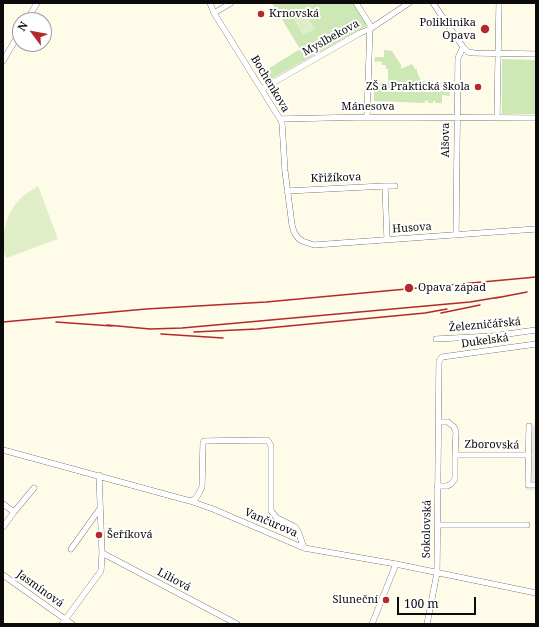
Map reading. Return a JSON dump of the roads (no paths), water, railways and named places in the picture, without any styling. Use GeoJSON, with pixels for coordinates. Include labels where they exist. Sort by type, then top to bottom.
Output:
{"type":"FeatureCollection","features":[{"type":"Feature","properties":{"kind":"street"},"geometry":{"type":"LineString","coordinates":[[32,12],[37,3]]}},
{"type":"Feature","properties":{"kind":"street","name":"Bochenkova"},"geometry":{"type":"LineString","coordinates":[[210,3],[214,13],[282,123],[288,190],[294,232]]}},
{"type":"Feature","properties":{"kind":"street"},"geometry":{"type":"LineString","coordinates":[[214,13],[231,3]]}},
{"type":"Feature","properties":{"kind":"street"},"geometry":{"type":"LineString","coordinates":[[356,3],[370,23],[367,117]]}},
{"type":"Feature","properties":{"kind":"street","name":"Myslbekova"},"geometry":{"type":"LineString","coordinates":[[262,89],[360,33],[370,29],[409,3]]}},
{"type":"Feature","properties":{"kind":"street"},"geometry":{"type":"LineString","coordinates":[[433,3],[463,47],[471,53],[536,54]]}},
{"type":"Feature","properties":{"kind":"street"},"geometry":{"type":"LineString","coordinates":[[497,118],[499,3]]}},
{"type":"Feature","properties":{"kind":"street"},"geometry":{"type":"LineString","coordinates":[[3,61],[12,46]]}},
{"type":"Feature","properties":{"kind":"street","name":"Alšova"},"geometry":{"type":"LineString","coordinates":[[456,235],[456,117],[458,58],[463,47]]}},
{"type":"Feature","properties":{"kind":"street","name":"Mánesova"},"geometry":{"type":"LineString","coordinates":[[280,119],[367,117],[536,118]]}},
{"type":"Feature","properties":{"kind":"street"},"geometry":{"type":"LineString","coordinates":[[385,186],[387,239]]}},
{"type":"Feature","properties":{"kind":"street","name":"Křižíkova"},"geometry":{"type":"LineString","coordinates":[[288,190],[395,186]]}},
{"type":"Feature","properties":{"kind":"street","name":"Husova"},"geometry":{"type":"LineString","coordinates":[[294,232],[302,241],[314,245],[536,229]]}},
{"type":"Feature","properties":{"kind":"street","name":"Železničářská"},"geometry":{"type":"LineString","coordinates":[[436,339],[493,336],[536,330]]}},
{"type":"Feature","properties":{"kind":"street","name":"Dukelská"},"geometry":{"type":"LineString","coordinates":[[439,361],[442,357],[536,344]]}},
{"type":"Feature","properties":{"kind":"street","name":"Sokolovská"},"geometry":{"type":"LineString","coordinates":[[427,624],[437,573],[439,361]]}},
{"type":"Feature","properties":{"kind":"street","name":"Sokolovská"},"geometry":{"type":"LineString","coordinates":[[438,422],[448,422],[454,427],[456,432],[455,479],[447,486],[438,486]]}},
{"type":"Feature","properties":{"kind":"street","name":"Zborovská"},"geometry":{"type":"LineString","coordinates":[[529,426],[528,485],[536,485]]}},
{"type":"Feature","properties":{"kind":"street"},"geometry":{"type":"LineString","coordinates":[[190,501],[195,499],[202,486],[204,441],[267,440],[271,446],[271,512],[277,518],[295,527],[304,548]]}},
{"type":"Feature","properties":{"kind":"street","name":"Vančurova"},"geometry":{"type":"LineString","coordinates":[[3,450],[190,501],[213,509],[304,548],[396,564],[536,593]]}},
{"type":"Feature","properties":{"kind":"street","name":"Zborovská"},"geometry":{"type":"LineString","coordinates":[[456,455],[528,456]]}},
{"type":"Feature","properties":{"kind":"street"},"geometry":{"type":"LineString","coordinates":[[63,622],[101,571],[102,554],[99,476]]}},
{"type":"Feature","properties":{"kind":"street"},"geometry":{"type":"LineString","coordinates":[[3,527],[34,488]]}},
{"type":"Feature","properties":{"kind":"street"},"geometry":{"type":"LineString","coordinates":[[3,504],[14,512]]}},
{"type":"Feature","properties":{"kind":"street"},"geometry":{"type":"LineString","coordinates":[[70,549],[100,510]]}},
{"type":"Feature","properties":{"kind":"street"},"geometry":{"type":"LineString","coordinates":[[437,525],[527,525]]}},
{"type":"Feature","properties":{"kind":"street","name":"Liliová"},"geometry":{"type":"LineString","coordinates":[[102,554],[237,624]]}},
{"type":"Feature","properties":{"kind":"street"},"geometry":{"type":"LineString","coordinates":[[372,624],[396,564]]}},
{"type":"Feature","properties":{"kind":"street","name":"Jasmínová"},"geometry":{"type":"LineString","coordinates":[[3,575],[63,622],[72,624]]}},
{"type":"Feature","properties":{"kind":"railway"},"geometry":{"type":"LineString","coordinates":[[3,322],[146,309],[266,302],[536,277]]}},
{"type":"Feature","properties":{"kind":"railway"},"geometry":{"type":"LineString","coordinates":[[496,298],[527,292]]}},
{"type":"Feature","properties":{"kind":"railway"},"geometry":{"type":"LineString","coordinates":[[107,325],[150,329],[182,328],[470,302],[500,297]]}},
{"type":"Feature","properties":{"kind":"railway"},"geometry":{"type":"LineString","coordinates":[[441,313],[480,305]]}},
{"type":"Feature","properties":{"kind":"railway"},"geometry":{"type":"LineString","coordinates":[[194,332],[257,329],[425,313],[447,309]]}},
{"type":"Feature","properties":{"kind":"railway"},"geometry":{"type":"LineString","coordinates":[[56,322],[112,326]]}},
{"type":"Feature","properties":{"kind":"railway"},"geometry":{"type":"LineString","coordinates":[[161,334],[223,338]]}},
{"type":"Feature","properties":{"kind":"place","name":"Krnovská"},"geometry":{"type":"Point","coordinates":[261,14]}},
{"type":"Feature","properties":{"kind":"place","name":"Poliklinika Opava"},"geometry":{"type":"Point","coordinates":[485,29]}},
{"type":"Feature","properties":{"kind":"place","name":"ZŠ a Praktická škola"},"geometry":{"type":"Point","coordinates":[478,87]}},
{"type":"Feature","properties":{"kind":"place","name":"Opava západ"},"geometry":{"type":"Point","coordinates":[409,288]}},
{"type":"Feature","properties":{"kind":"place","name":"Šeříková"},"geometry":{"type":"Point","coordinates":[99,535]}},
{"type":"Feature","properties":{"kind":"place","name":"Sluneční"},"geometry":{"type":"Point","coordinates":[386,600]}}]}
